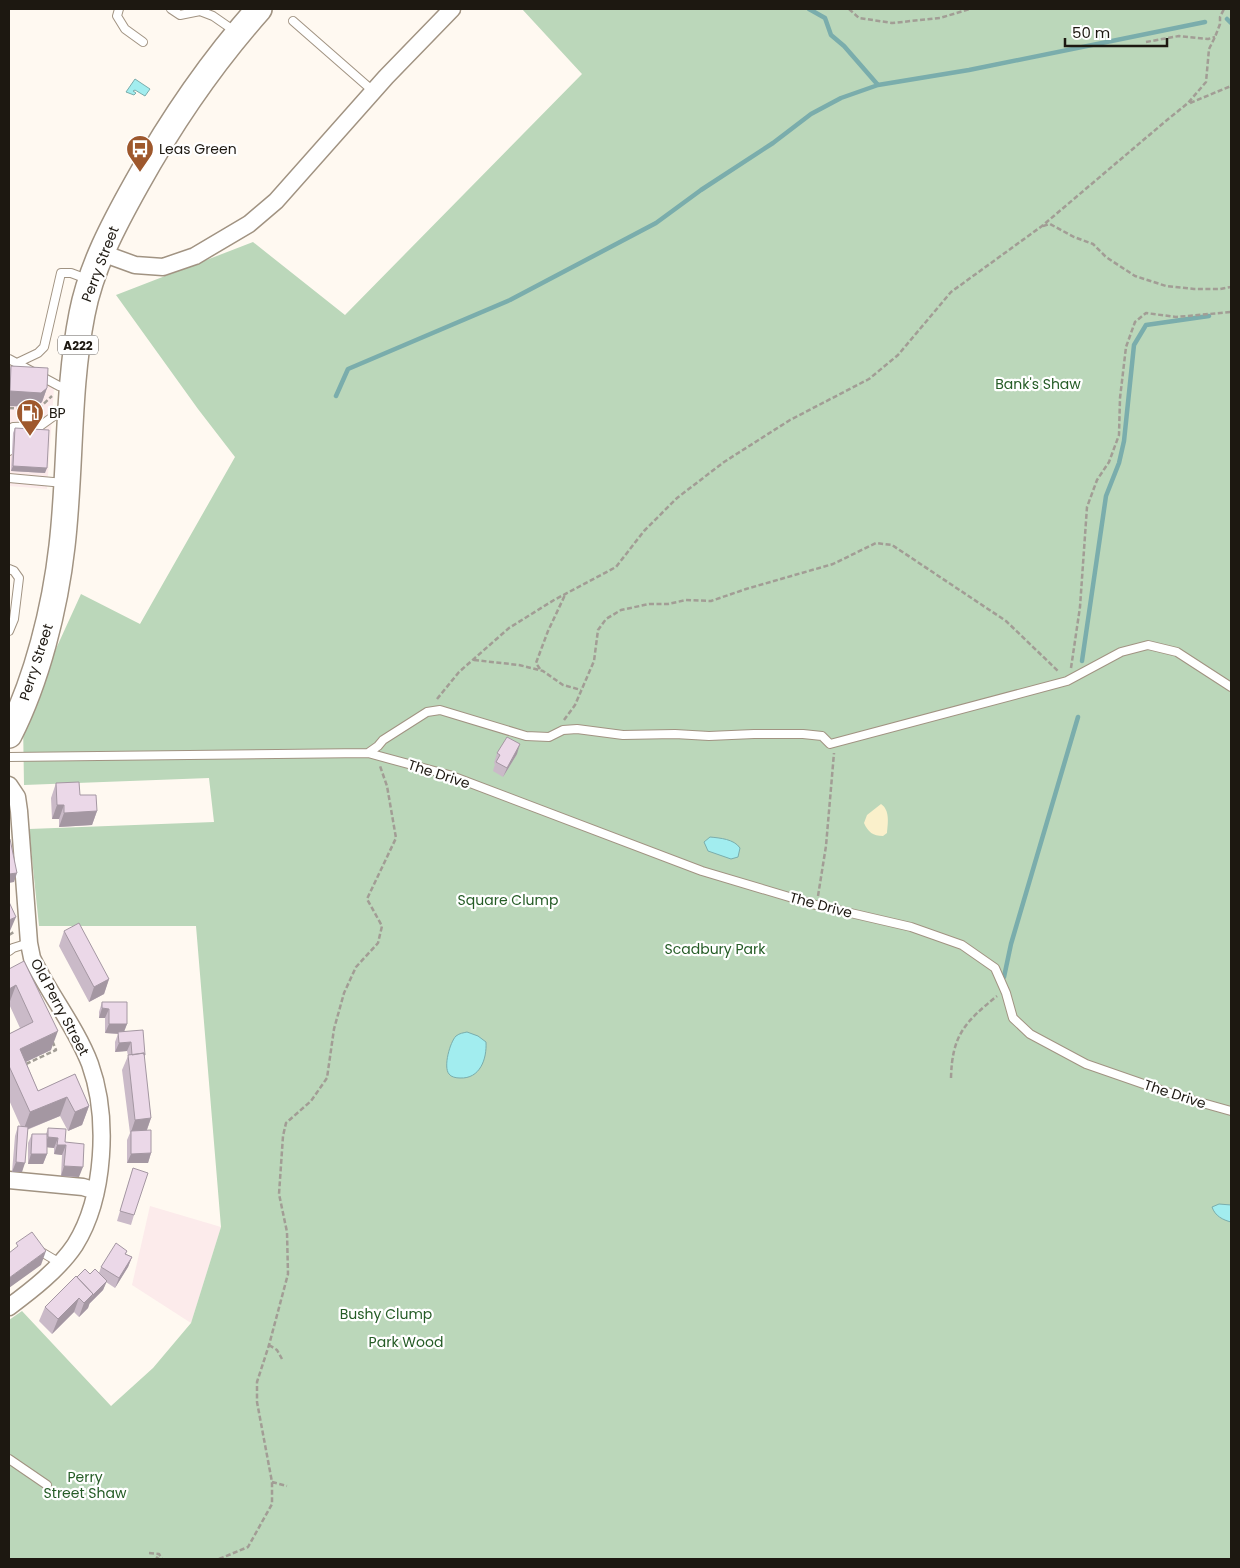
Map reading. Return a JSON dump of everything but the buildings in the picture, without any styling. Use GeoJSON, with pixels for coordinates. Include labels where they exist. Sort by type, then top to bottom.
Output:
{"type":"FeatureCollection","features":[{"type":"Feature","properties":{"kind":"main road","name":"Perry Street"},"geometry":{"type":"LineString","coordinates":[[11,727],[32,676],[54,600],[62,545],[66,483],[67,395],[82,314],[91,280],[122,209],[162,138],[208,71],[260,9]]}},
{"type":"Feature","properties":{"kind":"street"},"geometry":{"type":"LineString","coordinates":[[102,253],[135,265],[163,267],[195,256],[249,224],[276,201],[425,34],[452,9]]}},
{"type":"Feature","properties":{"kind":"street","name":"Old Perry Street"},"geometry":{"type":"LineString","coordinates":[[9,785],[17,797],[19,811],[29,944],[32,958],[82,1046],[90,1064],[95,1083],[101,1139],[96,1191],[88,1217],[75,1245],[60,1263],[37,1285],[9,1306]]}},
{"type":"Feature","properties":{"kind":"street"},"geometry":{"type":"LineString","coordinates":[[9,1180],[83,1187],[96,1191]]}},
{"type":"Feature","properties":{"kind":"lane"},"geometry":{"type":"LineString","coordinates":[[119,9],[117,16],[125,29],[143,42]]}},
{"type":"Feature","properties":{"kind":"lane"},"geometry":{"type":"LineString","coordinates":[[171,9],[180,15],[200,11],[213,16],[238,33]]}},
{"type":"Feature","properties":{"kind":"lane"},"geometry":{"type":"LineString","coordinates":[[293,21],[373,91]]}},
{"type":"Feature","properties":{"kind":"lane"},"geometry":{"type":"LineString","coordinates":[[13,361],[38,353],[44,347],[61,273],[71,273],[91,280]]}},
{"type":"Feature","properties":{"kind":"lane"},"geometry":{"type":"LineString","coordinates":[[9,451],[10,431],[13,426],[40,426],[67,395],[59,386],[13,361]]}},
{"type":"Feature","properties":{"kind":"lane"},"geometry":{"type":"LineString","coordinates":[[9,478],[66,483]]}},
{"type":"Feature","properties":{"kind":"lane"},"geometry":{"type":"LineString","coordinates":[[9,569],[14,571],[19,578],[14,619],[9,631]]}},
{"type":"Feature","properties":{"kind":"lane"},"geometry":{"type":"LineString","coordinates":[[370,754],[383,740],[427,712],[440,710],[526,736],[549,737],[563,730],[577,729],[623,735],[803,734],[822,736],[830,744],[1067,681],[1121,652],[1148,645],[1177,652],[1231,687]]}},
{"type":"Feature","properties":{"kind":"lane","name":"The Drive"},"geometry":{"type":"LineString","coordinates":[[9,756],[370,754],[449,775],[702,871],[816,905],[912,927],[962,945],[995,968],[1013,1018],[1030,1034],[1070,1056],[1095,1067],[1231,1111]]}},
{"type":"Feature","properties":{"kind":"lane","name":"Old Perry Street"},"geometry":{"type":"LineString","coordinates":[[9,951],[12,948],[29,944]]}},
{"type":"Feature","properties":{"kind":"lane"},"geometry":{"type":"LineString","coordinates":[[29,1244],[60,1263]]}},
{"type":"Feature","properties":{"kind":"lane"},"geometry":{"type":"LineString","coordinates":[[9,1459],[47,1485]]}},
{"type":"Feature","properties":{"kind":"path"},"geometry":{"type":"LineString","coordinates":[[848,9],[859,18],[892,23],[940,18],[970,9]]}},
{"type":"Feature","properties":{"kind":"path"},"geometry":{"type":"LineString","coordinates":[[427,712],[459,672],[509,628],[616,567],[644,532],[677,498],[724,462],[790,420],[869,379],[898,355],[951,292],[1042,226],[1188,103],[1206,82],[1209,49],[1216,37],[1220,16],[1224,9]]}},
{"type":"Feature","properties":{"kind":"path"},"geometry":{"type":"LineString","coordinates":[[1146,42],[1179,36],[1208,39],[1216,37]]}},
{"type":"Feature","properties":{"kind":"path"},"geometry":{"type":"LineString","coordinates":[[1188,103],[1231,86]]}},
{"type":"Feature","properties":{"kind":"path"},"geometry":{"type":"LineString","coordinates":[[1042,226],[1050,224],[1074,237],[1093,244],[1106,257],[1135,276],[1166,286],[1194,289],[1231,287]]}},
{"type":"Feature","properties":{"kind":"path"},"geometry":{"type":"LineString","coordinates":[[549,737],[575,704],[594,661],[598,630],[606,619],[621,610],[649,604],[668,604],[686,600],[711,601],[832,564],[876,543],[892,545],[1006,622],[1067,681],[1071,670],[1080,607],[1087,508],[1097,480],[1109,462],[1119,435],[1120,398],[1126,347],[1135,322],[1146,313],[1176,317],[1231,312]]}},
{"type":"Feature","properties":{"kind":"path"},"geometry":{"type":"LineString","coordinates":[[9,408],[37,410],[67,395]]}},
{"type":"Feature","properties":{"kind":"path"},"geometry":{"type":"LineString","coordinates":[[565,595],[540,649],[536,663],[541,670],[562,685],[581,690]]}},
{"type":"Feature","properties":{"kind":"path"},"geometry":{"type":"LineString","coordinates":[[473,660],[519,665],[541,670]]}},
{"type":"Feature","properties":{"kind":"path"},"geometry":{"type":"LineString","coordinates":[[816,905],[826,846],[835,743]]}},
{"type":"Feature","properties":{"kind":"path"},"geometry":{"type":"LineString","coordinates":[[219,1559],[248,1547],[272,1504],[272,1482],[257,1402],[257,1382],[288,1274],[287,1232],[279,1194],[283,1136],[286,1123],[311,1100],[327,1078],[334,1029],[344,993],[356,967],[378,943],[382,926],[366,899],[396,838],[387,786],[382,770],[370,754]]}},
{"type":"Feature","properties":{"kind":"path"},"geometry":{"type":"LineString","coordinates":[[9,935],[14,932]]}},
{"type":"Feature","properties":{"kind":"path"},"geometry":{"type":"LineString","coordinates":[[951,1078],[953,1056],[957,1040],[963,1028],[978,1011],[1004,991]]}},
{"type":"Feature","properties":{"kind":"path"},"geometry":{"type":"LineString","coordinates":[[24,1065],[56,1050],[48,1033]]}},
{"type":"Feature","properties":{"kind":"path"},"geometry":{"type":"LineString","coordinates":[[269,1345],[278,1350],[282,1359]]}},
{"type":"Feature","properties":{"kind":"path"},"geometry":{"type":"LineString","coordinates":[[272,1482],[287,1486]]}},
{"type":"Feature","properties":{"kind":"path"},"geometry":{"type":"LineString","coordinates":[[149,1553],[159,1554],[159,1559]]}},
{"type":"Feature","properties":{"kind":"shaded area","name":"BP"},"geometry":{"type":"Polygon","coordinates":[[[9,365],[54,388],[47,489],[9,486],[9,365]]]}},
{"type":"Feature","properties":{"kind":"shaded area"},"geometry":{"type":"Polygon","coordinates":[[[150,1206],[221,1227],[191,1323],[132,1285],[150,1206]]]}},
{"type":"Feature","properties":{"kind":"green space","name":"Scadbury Park"},"geometry":{"type":"Polygon","coordinates":[[[522,9],[1231,9],[1231,1559],[9,1559],[9,1320],[22,1311],[111,1406],[153,1368],[191,1323],[221,1227],[196,926],[39,926],[29,829],[214,822],[209,778],[24,785],[23,721],[81,594],[140,624],[235,457],[116,295],[253,242],[345,315],[582,74],[522,9]]]}},
{"type":"Feature","properties":{"kind":"sand"},"geometry":{"type":"Polygon","coordinates":[[[881,804],[886,810],[888,817],[887,833],[883,836],[871,833],[864,823],[867,815],[881,804]]]}},
{"type":"Feature","properties":{"kind":"water"},"geometry":{"type":"Polygon","coordinates":[[[135,79],[150,89],[145,96],[135,90],[133,91],[136,93],[134,95],[126,92],[135,79]]]}},
{"type":"Feature","properties":{"kind":"water"},"geometry":{"type":"Polygon","coordinates":[[[710,837],[726,839],[737,845],[740,848],[738,857],[731,859],[708,851],[704,842],[710,837]]]}},
{"type":"Feature","properties":{"kind":"water"},"geometry":{"type":"Polygon","coordinates":[[[467,1032],[478,1036],[486,1042],[485,1055],[481,1067],[473,1075],[460,1078],[454,1077],[447,1071],[450,1049],[456,1036],[467,1032]]]}},
{"type":"Feature","properties":{"kind":"water"},"geometry":{"type":"Polygon","coordinates":[[[1219,1204],[1231,1205],[1231,1222],[1222,1219],[1215,1213],[1212,1207],[1219,1204]]]}},
{"type":"Feature","properties":{"kind":"waterway"},"geometry":{"type":"LineString","coordinates":[[809,9],[825,18],[831,35],[844,46],[878,85],[969,70],[1205,22]]}},
{"type":"Feature","properties":{"kind":"waterway"},"geometry":{"type":"LineString","coordinates":[[1227,19],[1231,23]]}},
{"type":"Feature","properties":{"kind":"waterway"},"geometry":{"type":"LineString","coordinates":[[336,396],[348,369],[510,300],[656,223],[701,190],[773,143],[811,114],[841,98],[878,85]]}},
{"type":"Feature","properties":{"kind":"waterway"},"geometry":{"type":"LineString","coordinates":[[1082,661],[1106,496],[1119,463],[1124,441],[1134,345],[1146,325],[1209,316]]}},
{"type":"Feature","properties":{"kind":"waterway"},"geometry":{"type":"LineString","coordinates":[[1004,977],[1011,944],[1078,717]]}},
{"type":"Feature","properties":{"kind":"place","name":"Leas Green"},"geometry":{"type":"Point","coordinates":[140,173]}},
{"type":"Feature","properties":{"kind":"place","name":"BP"},"geometry":{"type":"Point","coordinates":[30,437]}},
{"type":"Feature","properties":{"kind":"park label","name":"Bank's Shaw"},"geometry":{"type":"Point","coordinates":[1038,384]}},
{"type":"Feature","properties":{"kind":"park label","name":"Square Clump"},"geometry":{"type":"Point","coordinates":[508,900]}},
{"type":"Feature","properties":{"kind":"park label","name":"Bushy Clump"},"geometry":{"type":"Point","coordinates":[386,1314]}},
{"type":"Feature","properties":{"kind":"park label","name":"Park Wood"},"geometry":{"type":"Point","coordinates":[406,1342]}},
{"type":"Feature","properties":{"kind":"park label","name":"Perry Street Shaw"},"geometry":{"type":"Point","coordinates":[85,1485]}}]}
